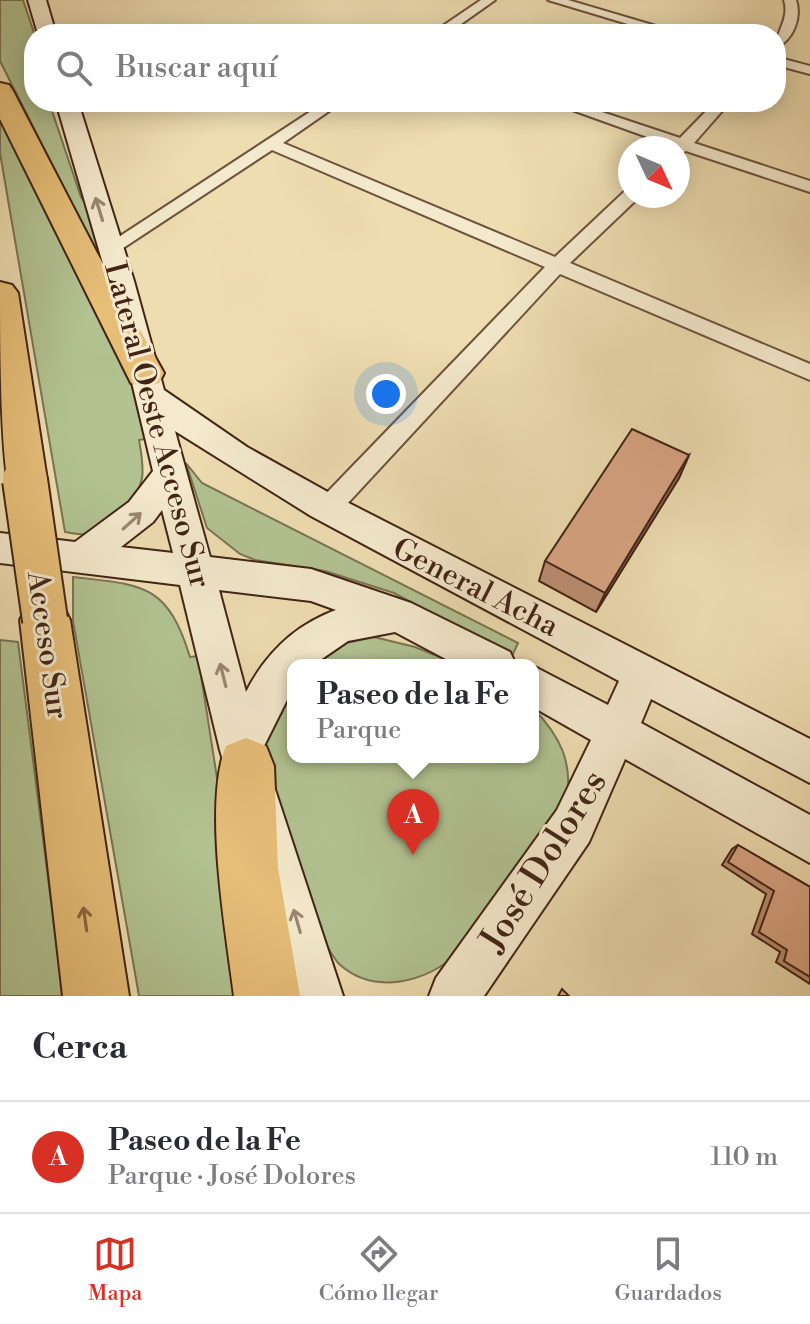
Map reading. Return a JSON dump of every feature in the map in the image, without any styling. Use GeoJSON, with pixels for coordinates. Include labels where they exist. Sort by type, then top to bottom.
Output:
{"type":"FeatureCollection","features":[{"type":"Feature","properties":{"kind":"highway"},"geometry":{"type":"LineString","coordinates":[[0,91],[148,385]]}},
{"type":"Feature","properties":{"kind":"highway","name":"Acceso Sur"},"geometry":{"type":"LineString","coordinates":[[0,293],[96,996]]}},
{"type":"Feature","properties":{"kind":"highway"},"geometry":{"type":"LineString","coordinates":[[244,758],[248,868],[267,996]]}},
{"type":"Feature","properties":{"kind":"street"},"geometry":{"type":"LineString","coordinates":[[37,0],[44,24]]}},
{"type":"Feature","properties":{"kind":"street"},"geometry":{"type":"LineString","coordinates":[[453,24],[489,0]]}},
{"type":"Feature","properties":{"kind":"street"},"geometry":{"type":"LineString","coordinates":[[554,0],[640,24]]}},
{"type":"Feature","properties":{"kind":"street"},"geometry":{"type":"LineString","coordinates":[[786,32],[793,8],[790,0]]}},
{"type":"Feature","properties":{"kind":"street"},"geometry":{"type":"LineString","coordinates":[[786,64],[810,70]]}},
{"type":"Feature","properties":{"kind":"street","name":"Lateral Oeste Acceso Sur"},"geometry":{"type":"LineString","coordinates":[[70,112],[111,248],[198,569],[244,758],[318,996]]}},
{"type":"Feature","properties":{"kind":"street"},"geometry":{"type":"LineString","coordinates":[[111,248],[320,112]]}},
{"type":"Feature","properties":{"kind":"street"},"geometry":{"type":"LineString","coordinates":[[585,112],[651,136]]}},
{"type":"Feature","properties":{"kind":"street"},"geometry":{"type":"LineString","coordinates":[[690,137],[714,112]]}},
{"type":"Feature","properties":{"kind":"street"},"geometry":{"type":"LineString","coordinates":[[271,144],[810,372]]}},
{"type":"Feature","properties":{"kind":"street"},"geometry":{"type":"LineString","coordinates":[[690,150],[810,187]]}},
{"type":"Feature","properties":{"kind":"street"},"geometry":{"type":"LineString","coordinates":[[326,510],[557,266],[618,208]]}},
{"type":"Feature","properties":{"kind":"street","name":"General Acha"},"geometry":{"type":"LineString","coordinates":[[148,385],[218,446],[326,510],[504,599],[810,762]]}},
{"type":"Feature","properties":{"kind":"street"},"geometry":{"type":"LineString","coordinates":[[82,557],[141,512],[171,473]]}},
{"type":"Feature","properties":{"kind":"street","name":"General Acha"},"geometry":{"type":"LineString","coordinates":[[0,548],[198,569],[311,585],[398,615],[484,659]]}},
{"type":"Feature","properties":{"kind":"street"},"geometry":{"type":"LineString","coordinates":[[293,659],[330,632],[377,616],[398,615]]}},
{"type":"Feature","properties":{"kind":"street"},"geometry":{"type":"LineString","coordinates":[[244,758],[268,686],[287,663]]}},
{"type":"Feature","properties":{"kind":"street","name":"José Dolores"},"geometry":{"type":"LineString","coordinates":[[454,996],[573,826],[642,675]]}},
{"type":"Feature","properties":{"kind":"street","name":"General Acha"},"geometry":{"type":"LineString","coordinates":[[539,688],[810,840]]}},
{"type":"Feature","properties":{"kind":"green space"},"geometry":{"type":"Polygon","coordinates":[[[0,0],[23,0],[31,24],[24,24],[24,109],[0,61],[0,0]]]}},
{"type":"Feature","properties":{"kind":"green space"},"geometry":{"type":"Polygon","coordinates":[[[0,106],[131,383],[145,439],[139,440],[143,473],[134,496],[120,514],[102,528],[84,534],[65,532],[0,153],[0,106]]]}},
{"type":"Feature","properties":{"kind":"green space"},"geometry":{"type":"Polygon","coordinates":[[[26,112],[52,112],[81,197],[89,208],[105,270],[94,259],[70,200],[26,112]]]}},
{"type":"Feature","properties":{"kind":"green space"},"geometry":{"type":"Polygon","coordinates":[[[186,463],[202,483],[518,643],[512,656],[394,593],[325,571],[255,560],[240,554],[207,528],[186,463]]]}},
{"type":"Feature","properties":{"kind":"green space"},"geometry":{"type":"Polygon","coordinates":[[[73,577],[118,582],[149,592],[172,614],[190,657],[198,656],[251,996],[139,996],[73,621],[73,577]]]}},
{"type":"Feature","properties":{"kind":"green space"},"geometry":{"type":"Polygon","coordinates":[[[374,637],[415,647],[444,659],[315,659],[341,644],[374,637]]]}},
{"type":"Feature","properties":{"kind":"green space"},"geometry":{"type":"Polygon","coordinates":[[[0,640],[18,642],[63,996],[0,996],[0,640]]]}},
{"type":"Feature","properties":{"kind":"green space"},"geometry":{"type":"Polygon","coordinates":[[[287,688],[287,763],[539,763],[539,715],[551,729],[566,763],[566,803],[459,952],[446,963],[416,978],[383,982],[367,980],[352,973],[338,963],[329,950],[309,903],[272,779],[266,744],[276,709],[287,688]]]}},
{"type":"Feature","properties":{"kind":"building"},"geometry":{"type":"Polygon","coordinates":[[[632,429],[689,455],[605,593],[545,561],[632,429]]]}},
{"type":"Feature","properties":{"kind":"building"},"geometry":{"type":"Polygon","coordinates":[[[738,845],[810,887],[810,977],[784,961],[787,950],[759,932],[774,891],[728,862],[738,845]]]}},
{"type":"Feature","properties":{"kind":"place","name":"Paseo de la Fe"},"geometry":{"type":"Point","coordinates":[413,855]}}]}
